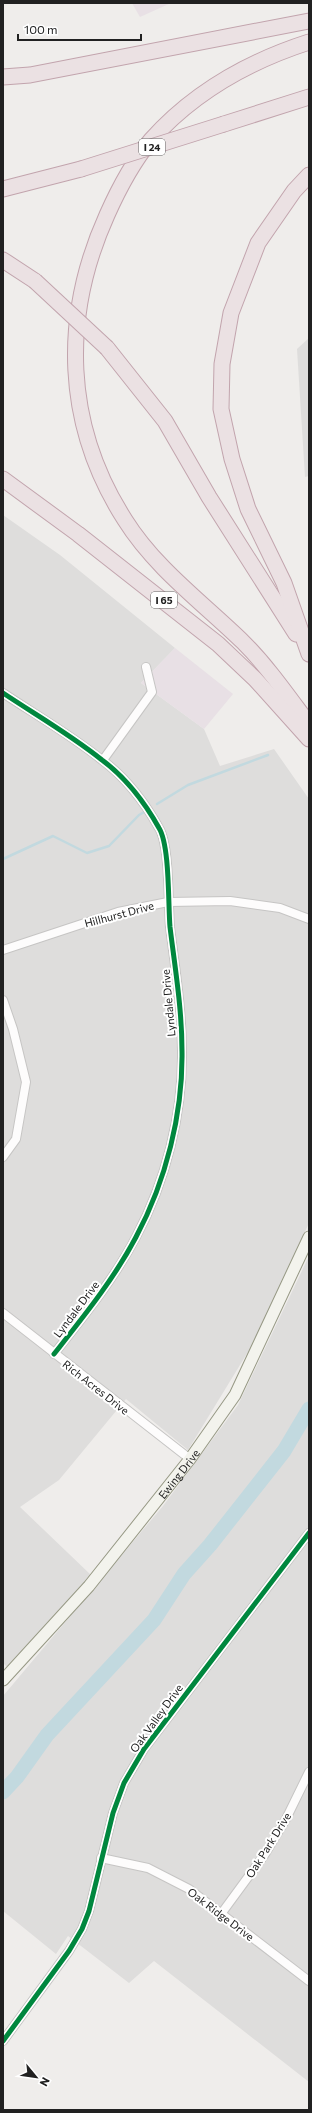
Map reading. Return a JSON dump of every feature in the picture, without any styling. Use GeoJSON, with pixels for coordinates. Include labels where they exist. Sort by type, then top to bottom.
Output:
{"type":"FeatureCollection","features":[{"type":"Feature","properties":{"kind":"highway"},"geometry":{"type":"LineString","coordinates":[[3,77],[30,75],[309,22]]}},
{"type":"Feature","properties":{"kind":"highway"},"geometry":{"type":"LineString","coordinates":[[309,42],[269,56],[249,65],[212,88],[165,126],[131,167],[101,228],[89,262],[77,310],[74,355],[78,399],[87,435],[98,470],[125,520],[146,549],[192,596],[244,643],[267,668],[309,724]]}},
{"type":"Feature","properties":{"kind":"highway","name":"I 24"},"geometry":{"type":"LineString","coordinates":[[4,189],[81,170],[309,97]]}},
{"type":"Feature","properties":{"kind":"highway"},"geometry":{"type":"LineString","coordinates":[[309,176],[294,191],[258,243],[231,313],[222,364],[221,409],[232,459],[248,510],[284,583],[309,654]]}},
{"type":"Feature","properties":{"kind":"highway"},"geometry":{"type":"LineString","coordinates":[[3,260],[35,281],[107,348],[165,421],[209,497],[309,654]]}},
{"type":"Feature","properties":{"kind":"highway","name":"I 65"},"geometry":{"type":"LineString","coordinates":[[3,479],[78,534],[218,644],[255,679],[309,739]]}},
{"type":"Feature","properties":{"kind":"main road","name":"Ewing Drive"},"geometry":{"type":"LineString","coordinates":[[3,1680],[89,1586],[190,1459],[235,1395],[309,1237]]}},
{"type":"Feature","properties":{"kind":"street"},"geometry":{"type":"LineString","coordinates":[[103,760],[152,692],[146,668]]}},
{"type":"Feature","properties":{"kind":"street","name":"Lyndale Drive"},"geometry":{"type":"LineString","coordinates":[[3,693],[103,760],[135,793],[161,830],[166,858],[168,902],[181,1020],[181,1083],[173,1135],[164,1171],[136,1236],[103,1290],[54,1354]]}},
{"type":"Feature","properties":{"kind":"street","name":"Hillhurst Drive"},"geometry":{"type":"LineString","coordinates":[[3,950],[118,912],[168,902],[230,901],[280,908],[309,919]]}},
{"type":"Feature","properties":{"kind":"street"},"geometry":{"type":"LineString","coordinates":[[3,1000],[13,1029],[26,1082],[16,1139],[3,1157]]}},
{"type":"Feature","properties":{"kind":"street","name":"Rich Acres Drive"},"geometry":{"type":"LineString","coordinates":[[3,1313],[190,1459]]}},
{"type":"Feature","properties":{"kind":"street","name":"Oak Valley Drive"},"geometry":{"type":"LineString","coordinates":[[3,2041],[67,1954],[82,1929],[89,1910],[113,1813],[124,1783],[144,1749],[309,1533]]}},
{"type":"Feature","properties":{"kind":"street","name":"Oak Park Drive"},"geometry":{"type":"LineString","coordinates":[[221,1914],[265,1854],[286,1819],[309,1772]]}},
{"type":"Feature","properties":{"kind":"street","name":"Oak Ridge Drive"},"geometry":{"type":"LineString","coordinates":[[102,1858],[148,1868],[189,1889],[309,1981]]}},
{"type":"Feature","properties":{"kind":"shaded area"},"geometry":{"type":"Polygon","coordinates":[[[132,3],[171,3],[140,17],[132,3]]]}},
{"type":"Feature","properties":{"kind":"shaded area"},"geometry":{"type":"Polygon","coordinates":[[[309,338],[309,476],[305,477],[297,349],[309,338]]]}},
{"type":"Feature","properties":{"kind":"shaded area"},"geometry":{"type":"Polygon","coordinates":[[[3,515],[60,555],[175,648],[141,683],[204,729],[220,766],[274,749],[309,799],[309,1223],[254,1342],[188,1450],[126,1399],[59,1480],[20,1507],[91,1575],[7,1667],[3,1663],[3,515]]]}},
{"type":"Feature","properties":{"kind":"shaded area"},"geometry":{"type":"Polygon","coordinates":[[[175,648],[233,694],[204,729],[141,683],[175,648]]]}},
{"type":"Feature","properties":{"kind":"shaded area"},"geometry":{"type":"Polygon","coordinates":[[[309,1256],[309,2082],[154,1961],[129,1983],[68,1936],[56,1954],[3,1911],[3,1696],[163,1506],[238,1405],[309,1256]]]}},
{"type":"Feature","properties":{"kind":"waterway"},"geometry":{"type":"LineString","coordinates":[[157,804],[188,785],[268,755]]}},
{"type":"Feature","properties":{"kind":"waterway"},"geometry":{"type":"LineString","coordinates":[[3,859],[53,836],[87,853],[109,846],[139,815],[146,811]]}},
{"type":"Feature","properties":{"kind":"waterway"},"geometry":{"type":"LineString","coordinates":[[3,1792],[17,1777],[47,1735],[154,1620],[184,1574],[210,1545],[284,1451],[309,1409]]}},
{"type":"Feature","properties":{"kind":"cycle path"},"geometry":{"type":"LineString","coordinates":[[3,693],[78,742],[119,774],[134,791],[159,828],[163,836],[167,861],[170,927],[181,1020],[182,1074],[176,1122],[171,1146],[156,1193],[136,1237],[118,1268],[98,1297],[54,1354]]}},
{"type":"Feature","properties":{"kind":"cycle path"},"geometry":{"type":"LineString","coordinates":[[3,2041],[69,1951],[82,1929],[89,1911],[113,1813],[124,1783],[144,1749],[309,1533]]}}]}
